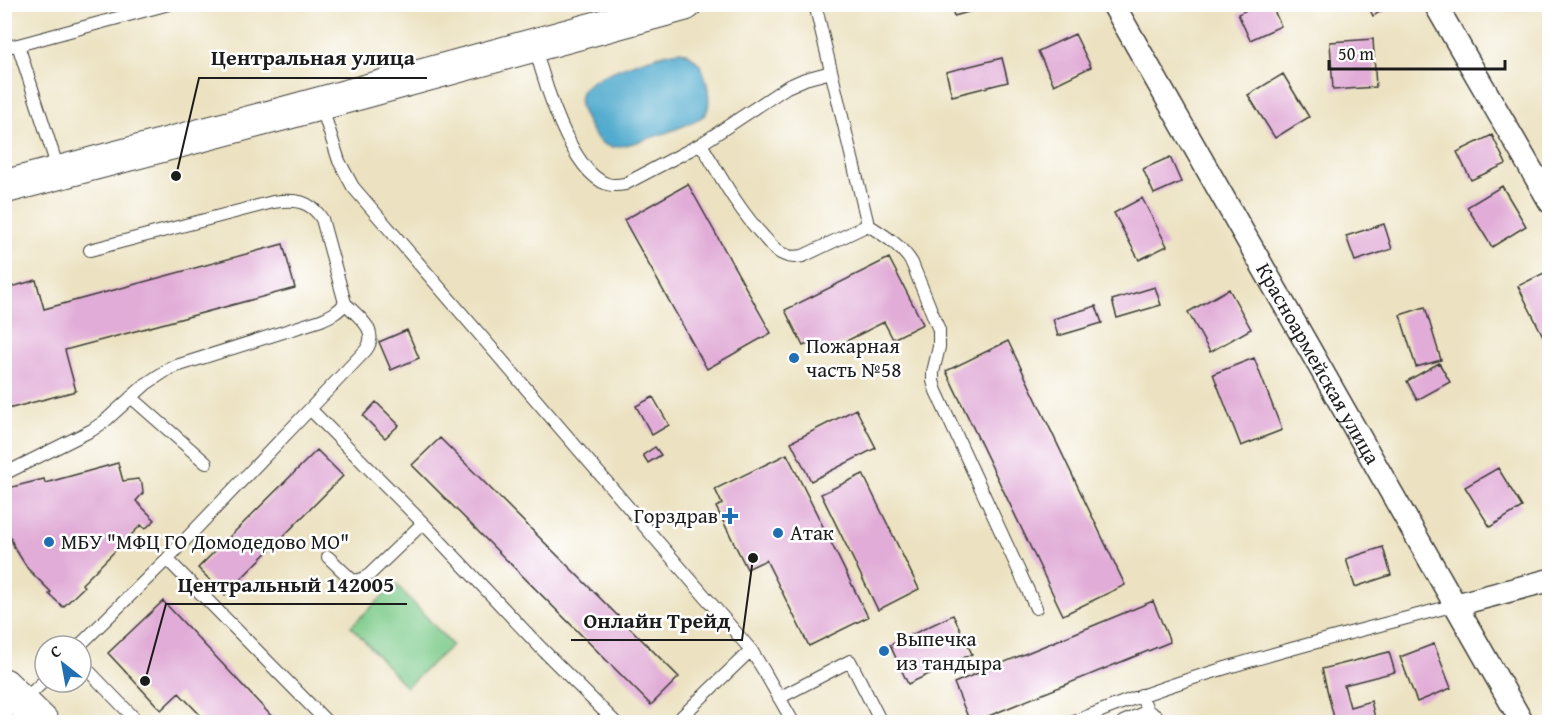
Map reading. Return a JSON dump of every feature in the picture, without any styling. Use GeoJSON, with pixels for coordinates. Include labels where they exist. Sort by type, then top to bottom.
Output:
{"type":"FeatureCollection","features":[{"type":"Feature","properties":{"kind":"main road"},"geometry":{"type":"LineString","coordinates":[[4,187],[321,104],[685,4]]}},
{"type":"Feature","properties":{"kind":"street","name":"Красноармейская улица"},"geometry":{"type":"LineString","coordinates":[[1113,4],[1522,723]]}},
{"type":"Feature","properties":{"kind":"street"},"geometry":{"type":"LineString","coordinates":[[1436,4],[1550,202]]}},
{"type":"Feature","properties":{"kind":"street"},"geometry":{"type":"LineString","coordinates":[[1455,605],[1550,580]]}},
{"type":"Feature","properties":{"kind":"lane"},"geometry":{"type":"LineString","coordinates":[[4,47],[169,4]]}},
{"type":"Feature","properties":{"kind":"lane"},"geometry":{"type":"LineString","coordinates":[[815,4],[868,225],[892,240],[912,263],[939,330],[939,347],[933,372],[936,391],[1036,608]]}},
{"type":"Feature","properties":{"kind":"lane"},"geometry":{"type":"LineString","coordinates":[[18,45],[59,172]]}},
{"type":"Feature","properties":{"kind":"lane"},"geometry":{"type":"LineString","coordinates":[[535,46],[551,102],[564,132],[584,165],[598,180],[615,185],[625,184],[701,144],[786,87],[831,72]]}},
{"type":"Feature","properties":{"kind":"lane"},"geometry":{"type":"LineString","coordinates":[[321,104],[339,161],[362,199],[750,650],[793,723]]}},
{"type":"Feature","properties":{"kind":"lane"},"geometry":{"type":"LineString","coordinates":[[701,144],[743,214],[771,246],[783,255],[803,256],[868,225]]}},
{"type":"Feature","properties":{"kind":"lane"},"geometry":{"type":"LineString","coordinates":[[90,250],[273,202],[302,202],[310,205],[322,219],[345,303],[365,324],[371,334],[366,350],[167,560],[91,634]]}},
{"type":"Feature","properties":{"kind":"lane"},"geometry":{"type":"LineString","coordinates":[[4,474],[92,430],[146,384],[170,368],[321,320],[336,313],[345,303]]}},
{"type":"Feature","properties":{"kind":"lane"},"geometry":{"type":"LineString","coordinates":[[131,397],[206,463]]}},
{"type":"Feature","properties":{"kind":"lane"},"geometry":{"type":"LineString","coordinates":[[310,409],[615,723]]}},
{"type":"Feature","properties":{"kind":"lane"},"geometry":{"type":"LineString","coordinates":[[328,557],[352,580],[363,579],[423,523]]}},
{"type":"Feature","properties":{"kind":"lane"},"geometry":{"type":"LineString","coordinates":[[167,560],[327,723]]}},
{"type":"Feature","properties":{"kind":"lane"},"geometry":{"type":"LineString","coordinates":[[1074,723],[1141,695],[1200,675],[1455,605]]}},
{"type":"Feature","properties":{"kind":"lane"},"geometry":{"type":"LineString","coordinates":[[676,723],[750,650]]}},
{"type":"Feature","properties":{"kind":"lane"},"geometry":{"type":"LineString","coordinates":[[779,698],[850,661],[882,723]]}},
{"type":"Feature","properties":{"kind":"lane"},"geometry":{"type":"LineString","coordinates":[[93,676],[138,723]]}},
{"type":"Feature","properties":{"kind":"lane"},"geometry":{"type":"LineString","coordinates":[[1141,695],[1148,711],[1165,723]]}},
{"type":"Feature","properties":{"kind":"lane"},"geometry":{"type":"LineString","coordinates":[[1123,723],[1148,711]]}},
{"type":"Feature","properties":{"kind":"green space"},"geometry":{"type":"Polygon","coordinates":[[[396,584],[452,645],[406,687],[351,626],[396,584]]]}},
{"type":"Feature","properties":{"kind":"water"},"geometry":{"type":"Polygon","coordinates":[[[681,51],[693,58],[704,73],[708,95],[706,113],[677,129],[632,143],[612,147],[601,143],[583,114],[579,101],[581,92],[597,79],[611,72],[643,60],[681,51]]]}},
{"type":"Feature","properties":{"kind":"building"},"geometry":{"type":"Polygon","coordinates":[[[951,4],[994,4],[994,5],[954,16],[951,4]]]}},
{"type":"Feature","properties":{"kind":"building"},"geometry":{"type":"Polygon","coordinates":[[[1259,4],[1271,4],[1281,26],[1250,40],[1238,14],[1259,4]]]}},
{"type":"Feature","properties":{"kind":"building"},"geometry":{"type":"Polygon","coordinates":[[[1367,4],[1394,4],[1373,16],[1367,4]]]}},
{"type":"Feature","properties":{"kind":"building"},"geometry":{"type":"Polygon","coordinates":[[[1075,34],[1091,67],[1054,85],[1038,51],[1075,34]]]}},
{"type":"Feature","properties":{"kind":"building"},"geometry":{"type":"Polygon","coordinates":[[[1373,39],[1376,87],[1333,90],[1330,42],[1373,39]]]}},
{"type":"Feature","properties":{"kind":"building"},"geometry":{"type":"Polygon","coordinates":[[[1002,58],[1008,82],[952,96],[946,72],[1002,58]]]}},
{"type":"Feature","properties":{"kind":"building"},"geometry":{"type":"Polygon","coordinates":[[[1283,74],[1309,117],[1275,138],[1248,95],[1283,74]]]}},
{"type":"Feature","properties":{"kind":"building"},"geometry":{"type":"Polygon","coordinates":[[[1492,135],[1506,164],[1471,180],[1457,152],[1492,135]]]}},
{"type":"Feature","properties":{"kind":"building"},"geometry":{"type":"Polygon","coordinates":[[[1170,157],[1181,182],[1154,194],[1143,169],[1170,157]]]}},
{"type":"Feature","properties":{"kind":"building"},"geometry":{"type":"Polygon","coordinates":[[[688,184],[771,333],[707,369],[624,220],[688,184]]]}},
{"type":"Feature","properties":{"kind":"building"},"geometry":{"type":"Polygon","coordinates":[[[1502,186],[1526,226],[1492,247],[1467,207],[1502,186]]]}},
{"type":"Feature","properties":{"kind":"building"},"geometry":{"type":"Polygon","coordinates":[[[1142,198],[1167,246],[1139,260],[1114,213],[1142,198]]]}},
{"type":"Feature","properties":{"kind":"building"},"geometry":{"type":"Polygon","coordinates":[[[1384,224],[1392,249],[1355,261],[1346,236],[1384,224]]]}},
{"type":"Feature","properties":{"kind":"building"},"geometry":{"type":"Polygon","coordinates":[[[283,244],[295,288],[65,350],[76,391],[4,410],[4,289],[36,280],[44,309],[283,244]]]}},
{"type":"Feature","properties":{"kind":"building"},"geometry":{"type":"Polygon","coordinates":[[[889,258],[923,324],[893,339],[884,322],[817,356],[810,343],[803,346],[785,310],[889,258]]]}},
{"type":"Feature","properties":{"kind":"building"},"geometry":{"type":"Polygon","coordinates":[[[1550,270],[1550,335],[1544,338],[1518,286],[1550,270]]]}},
{"type":"Feature","properties":{"kind":"building"},"geometry":{"type":"Polygon","coordinates":[[[1155,287],[1161,305],[1117,318],[1112,300],[1155,287]]]}},
{"type":"Feature","properties":{"kind":"building"},"geometry":{"type":"Polygon","coordinates":[[[1229,289],[1251,329],[1210,352],[1188,312],[1229,289]]]}},
{"type":"Feature","properties":{"kind":"building"},"geometry":{"type":"Polygon","coordinates":[[[1096,306],[1102,323],[1058,336],[1053,319],[1096,306]]]}},
{"type":"Feature","properties":{"kind":"building"},"geometry":{"type":"Polygon","coordinates":[[[1425,307],[1441,360],[1416,367],[1400,315],[1425,307]]]}},
{"type":"Feature","properties":{"kind":"building"},"geometry":{"type":"Polygon","coordinates":[[[407,330],[419,358],[391,370],[379,342],[407,330]]]}},
{"type":"Feature","properties":{"kind":"building"},"geometry":{"type":"Polygon","coordinates":[[[1008,341],[1125,585],[1063,615],[946,371],[1008,341]]]}},
{"type":"Feature","properties":{"kind":"building"},"geometry":{"type":"Polygon","coordinates":[[[1254,358],[1282,430],[1241,446],[1213,374],[1254,358]]]}},
{"type":"Feature","properties":{"kind":"building"},"geometry":{"type":"Polygon","coordinates":[[[1439,363],[1450,382],[1417,400],[1407,381],[1439,363]]]}},
{"type":"Feature","properties":{"kind":"building"},"geometry":{"type":"Polygon","coordinates":[[[653,397],[669,425],[652,435],[636,406],[653,397]]]}},
{"type":"Feature","properties":{"kind":"building"},"geometry":{"type":"Polygon","coordinates":[[[376,402],[399,425],[385,438],[363,416],[376,402]]]}},
{"type":"Feature","properties":{"kind":"building"},"geometry":{"type":"Polygon","coordinates":[[[856,409],[876,448],[811,481],[791,442],[856,409]]]}},
{"type":"Feature","properties":{"kind":"building"},"geometry":{"type":"Polygon","coordinates":[[[440,438],[679,677],[651,705],[412,465],[440,438]]]}},
{"type":"Feature","properties":{"kind":"building"},"geometry":{"type":"Polygon","coordinates":[[[655,447],[661,455],[648,463],[643,455],[655,447]]]}},
{"type":"Feature","properties":{"kind":"building"},"geometry":{"type":"Polygon","coordinates":[[[317,450],[343,476],[225,595],[198,568],[317,450]]]}},
{"type":"Feature","properties":{"kind":"building","name":"Атак"},"geometry":{"type":"Polygon","coordinates":[[[787,454],[868,617],[809,646],[766,560],[747,569],[716,507],[722,504],[715,489],[787,454]]]}},
{"type":"Feature","properties":{"kind":"building"},"geometry":{"type":"Polygon","coordinates":[[[118,463],[123,481],[138,479],[142,483],[143,493],[136,501],[155,520],[145,529],[141,525],[82,584],[84,587],[63,607],[28,569],[14,547],[4,519],[4,489],[44,479],[45,483],[118,463]]]}},
{"type":"Feature","properties":{"kind":"building"},"geometry":{"type":"Polygon","coordinates":[[[1498,468],[1522,507],[1490,527],[1465,487],[1498,468]]]}},
{"type":"Feature","properties":{"kind":"building"},"geometry":{"type":"Polygon","coordinates":[[[863,474],[919,589],[878,610],[821,494],[863,474]]]}},
{"type":"Feature","properties":{"kind":"building"},"geometry":{"type":"Polygon","coordinates":[[[1383,547],[1391,575],[1355,587],[1346,559],[1383,547]]]}},
{"type":"Feature","properties":{"kind":"building"},"geometry":{"type":"Polygon","coordinates":[[[163,601],[277,722],[207,722],[179,693],[161,710],[108,653],[163,601]]]}},
{"type":"Feature","properties":{"kind":"building"},"geometry":{"type":"Polygon","coordinates":[[[1153,601],[1170,642],[970,722],[954,683],[1153,601]]]}},
{"type":"Feature","properties":{"kind":"building"},"geometry":{"type":"Polygon","coordinates":[[[953,615],[972,654],[908,684],[890,645],[953,615]]]}},
{"type":"Feature","properties":{"kind":"building"},"geometry":{"type":"Polygon","coordinates":[[[1434,644],[1451,688],[1417,702],[1400,657],[1434,644]]]}},
{"type":"Feature","properties":{"kind":"building"},"geometry":{"type":"Polygon","coordinates":[[[1389,652],[1395,672],[1344,685],[1350,707],[1371,701],[1375,718],[1359,722],[1335,722],[1322,669],[1389,652]]]}},
{"type":"Feature","properties":{"kind":"place","name":"Центральная улица"},"geometry":{"type":"Point","coordinates":[176,176]}},
{"type":"Feature","properties":{"kind":"place","name":"Пожарная часть №58"},"geometry":{"type":"Point","coordinates":[794,358]}},
{"type":"Feature","properties":{"kind":"place","name":"Горздрав"},"geometry":{"type":"Point","coordinates":[730,516]}},
{"type":"Feature","properties":{"kind":"place","name":"Атак"},"geometry":{"type":"Point","coordinates":[778,533]}},
{"type":"Feature","properties":{"kind":"place","name":"МБУ \"МФЦ ГО Домодедово МО\""},"geometry":{"type":"Point","coordinates":[49,542]}},
{"type":"Feature","properties":{"kind":"place","name":"Онлайн Трейд"},"geometry":{"type":"Point","coordinates":[753,558]}},
{"type":"Feature","properties":{"kind":"place","name":"Выпечка из тандыра"},"geometry":{"type":"Point","coordinates":[884,651]}},
{"type":"Feature","properties":{"kind":"place","name":"Центральный 142005"},"geometry":{"type":"Point","coordinates":[145,681]}}]}
